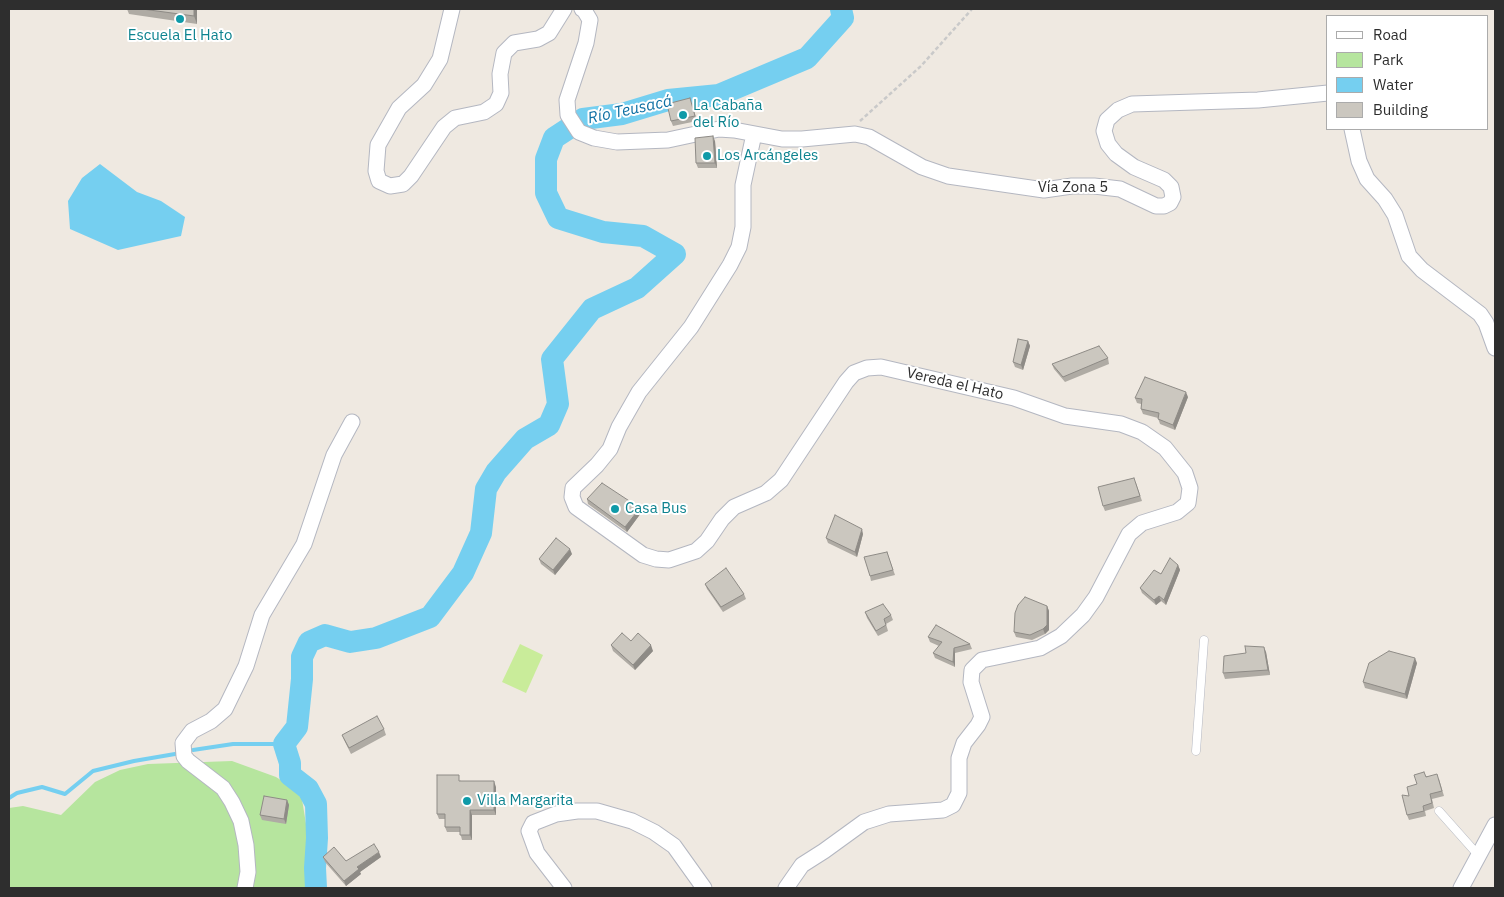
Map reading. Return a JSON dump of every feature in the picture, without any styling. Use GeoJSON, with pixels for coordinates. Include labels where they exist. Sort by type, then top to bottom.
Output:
{"type":"FeatureCollection","features":[{"type":"Feature","properties":{"kind":"street"},"geometry":{"type":"LineString","coordinates":[[452,9],[440,59],[424,86],[399,108],[378,145],[376,171],[379,181],[390,186],[403,184],[411,176],[444,127],[455,118],[484,112],[496,104],[502,93],[500,74],[504,53],[514,43],[538,39],[549,33],[564,9]]}},
{"type":"Feature","properties":{"kind":"street","name":"Vía Zona 5"},"geometry":{"type":"LineString","coordinates":[[582,9],[590,20],[586,43],[567,100],[568,116],[579,132],[594,138],[617,142],[668,140],[719,129],[782,139],[855,134],[869,137],[922,167],[948,176],[1044,190],[1094,186],[1120,189],[1156,206],[1170,204],[1173,196],[1171,187],[1164,180],[1134,167],[1116,154],[1108,144],[1104,131],[1107,120],[1118,110],[1132,104],[1258,100],[1326,93]]}},
{"type":"Feature","properties":{"kind":"street"},"geometry":{"type":"LineString","coordinates":[[1352,130],[1359,161],[1367,179],[1385,199],[1395,215],[1410,256],[1422,270],[1480,314],[1486,323],[1495,348]]}},
{"type":"Feature","properties":{"kind":"street","name":"Vereda el Hato"},"geometry":{"type":"LineString","coordinates":[[754,134],[743,185],[743,227],[739,247],[730,265],[691,327],[639,392],[618,427],[610,449],[597,465],[573,488],[572,496],[576,507],[643,555],[669,560],[696,551],[707,541],[722,518],[734,507],[766,493],[781,480],[846,382],[854,373],[867,368],[881,367],[1014,398],[1065,416],[1121,424],[1142,432],[1165,448],[1185,473],[1190,488],[1188,503],[1177,512],[1142,524],[1129,534],[1096,597],[1083,615],[1061,636],[1040,648],[982,660],[972,670],[971,682],[982,717],[964,743],[959,758],[959,794],[953,805],[943,810],[889,814],[864,822],[802,865],[786,888]]}},
{"type":"Feature","properties":{"kind":"street"},"geometry":{"type":"LineString","coordinates":[[245,888],[248,872],[246,845],[241,821],[223,788],[188,762],[184,756],[183,744],[192,731],[211,721],[225,709],[246,666],[262,615],[304,544],[334,455],[352,422]]}},
{"type":"Feature","properties":{"kind":"street"},"geometry":{"type":"LineString","coordinates":[[564,888],[537,853],[528,832],[533,823],[556,814],[577,811],[597,812],[632,821],[654,832],[674,846],[704,888]]}},
{"type":"Feature","properties":{"kind":"street"},"geometry":{"type":"LineString","coordinates":[[1461,888],[1495,824]]}},
{"type":"Feature","properties":{"kind":"lane"},"geometry":{"type":"LineString","coordinates":[[1196,751],[1204,640]]}},
{"type":"Feature","properties":{"kind":"lane"},"geometry":{"type":"LineString","coordinates":[[1439,812],[1478,856]]}},
{"type":"Feature","properties":{"kind":"path"},"geometry":{"type":"LineString","coordinates":[[844,135],[921,66],[972,9]]}},
{"type":"Feature","properties":{"kind":"green space"},"geometry":{"type":"Polygon","coordinates":[[[520,644],[543,655],[526,693],[502,682],[520,644]]]}},
{"type":"Feature","properties":{"kind":"green space"},"geometry":{"type":"Polygon","coordinates":[[[232,761],[276,777],[301,793],[311,855],[310,888],[9,888],[9,808],[23,806],[61,815],[95,782],[120,770],[148,764],[232,761]]]}},
{"type":"Feature","properties":{"kind":"water"},"geometry":{"type":"Polygon","coordinates":[[[100,164],[137,192],[161,201],[185,217],[181,236],[118,250],[70,229],[68,201],[82,178],[100,164]]]}},
{"type":"Feature","properties":{"kind":"building"},"geometry":{"type":"Polygon","coordinates":[[[142,9],[194,9],[194,16],[142,9]]]}},
{"type":"Feature","properties":{"kind":"building","name":"La Cabaña del Río"},"geometry":{"type":"Polygon","coordinates":[[[690,98],[695,116],[671,121],[667,104],[690,98]]]}},
{"type":"Feature","properties":{"kind":"building","name":"Los Arcángeles"},"geometry":{"type":"Polygon","coordinates":[[[713,136],[715,163],[696,163],[695,138],[713,136]]]}},
{"type":"Feature","properties":{"kind":"building"},"geometry":{"type":"Polygon","coordinates":[[[1018,339],[1028,341],[1021,365],[1013,362],[1018,339]]]}},
{"type":"Feature","properties":{"kind":"building"},"geometry":{"type":"Polygon","coordinates":[[[1099,346],[1108,358],[1063,377],[1052,364],[1099,346]]]}},
{"type":"Feature","properties":{"kind":"building"},"geometry":{"type":"Polygon","coordinates":[[[1145,377],[1186,392],[1173,425],[1158,419],[1159,413],[1141,409],[1142,399],[1135,398],[1145,377]]]}},
{"type":"Feature","properties":{"kind":"building"},"geometry":{"type":"Polygon","coordinates":[[[1134,478],[1140,496],[1103,506],[1098,487],[1134,478]]]}},
{"type":"Feature","properties":{"kind":"building","name":"Casa Bus"},"geometry":{"type":"Polygon","coordinates":[[[602,483],[640,508],[625,527],[587,499],[602,483]]]}},
{"type":"Feature","properties":{"kind":"building"},"geometry":{"type":"Polygon","coordinates":[[[835,515],[862,529],[855,552],[826,538],[835,515]]]}},
{"type":"Feature","properties":{"kind":"building"},"geometry":{"type":"Polygon","coordinates":[[[556,538],[570,549],[553,570],[539,559],[556,538]]]}},
{"type":"Feature","properties":{"kind":"building"},"geometry":{"type":"Polygon","coordinates":[[[887,552],[893,570],[870,576],[864,557],[887,552]]]}},
{"type":"Feature","properties":{"kind":"building"},"geometry":{"type":"Polygon","coordinates":[[[1170,558],[1178,565],[1164,600],[1159,596],[1154,600],[1140,588],[1154,570],[1161,574],[1170,558]]]}},
{"type":"Feature","properties":{"kind":"building"},"geometry":{"type":"Polygon","coordinates":[[[726,568],[744,594],[721,607],[705,584],[726,568]]]}},
{"type":"Feature","properties":{"kind":"building"},"geometry":{"type":"Polygon","coordinates":[[[1025,597],[1047,606],[1047,625],[1030,635],[1014,632],[1015,613],[1018,605],[1025,597]]]}},
{"type":"Feature","properties":{"kind":"building"},"geometry":{"type":"Polygon","coordinates":[[[883,604],[891,615],[884,619],[886,625],[876,631],[865,612],[883,604]]]}},
{"type":"Feature","properties":{"kind":"building"},"geometry":{"type":"Polygon","coordinates":[[[936,625],[970,644],[954,648],[953,662],[933,653],[942,642],[928,637],[936,625]]]}},
{"type":"Feature","properties":{"kind":"building"},"geometry":{"type":"Polygon","coordinates":[[[622,633],[631,641],[638,633],[651,645],[633,665],[611,645],[622,633]]]}},
{"type":"Feature","properties":{"kind":"building"},"geometry":{"type":"Polygon","coordinates":[[[1245,646],[1264,647],[1268,670],[1223,673],[1224,656],[1246,653],[1245,646]]]}},
{"type":"Feature","properties":{"kind":"building"},"geometry":{"type":"Polygon","coordinates":[[[1389,651],[1415,658],[1405,694],[1363,682],[1369,663],[1389,651]]]}},
{"type":"Feature","properties":{"kind":"building"},"geometry":{"type":"Polygon","coordinates":[[[377,716],[384,729],[349,748],[342,735],[377,716]]]}},
{"type":"Feature","properties":{"kind":"building"},"geometry":{"type":"Polygon","coordinates":[[[1424,772],[1426,777],[1437,774],[1442,791],[1430,794],[1432,803],[1423,806],[1424,811],[1407,815],[1402,795],[1409,796],[1407,787],[1417,784],[1414,775],[1424,772]]]}},
{"type":"Feature","properties":{"kind":"building","name":"Villa Margarita"},"geometry":{"type":"Polygon","coordinates":[[[437,775],[459,775],[459,781],[494,781],[494,810],[470,810],[470,835],[460,835],[460,827],[445,827],[445,814],[437,814],[437,775]]]}},
{"type":"Feature","properties":{"kind":"building"},"geometry":{"type":"Polygon","coordinates":[[[264,796],[287,800],[284,819],[260,815],[264,796]]]}},
{"type":"Feature","properties":{"kind":"building"},"geometry":{"type":"Polygon","coordinates":[[[374,844],[379,852],[357,867],[359,869],[344,881],[323,857],[334,847],[346,861],[374,844]]]}},
{"type":"Feature","properties":{"kind":"waterway","name":"Río Teusacá"},"geometry":{"type":"LineString","coordinates":[[316,888],[316,804],[308,789],[290,775],[290,763],[284,744],[297,727],[302,679],[302,657],[309,642],[325,635],[350,642],[376,638],[430,617],[463,573],[481,533],[486,489],[496,472],[525,439],[549,425],[558,404],[552,359],[592,309],[637,288],[675,254],[643,236],[603,232],[558,218],[546,193],[546,159],[554,138],[583,119],[622,114],[668,100],[719,95],[807,58],[843,18],[841,9]]}},
{"type":"Feature","properties":{"kind":"waterway"},"geometry":{"type":"LineString","coordinates":[[193,750],[233,744],[284,744]]}},
{"type":"Feature","properties":{"kind":"waterway"},"geometry":{"type":"LineString","coordinates":[[9,798],[17,793],[42,787],[65,794],[93,771],[175,754]]}},
{"type":"Feature","properties":{"kind":"place","name":"Escuela El Hato"},"geometry":{"type":"Point","coordinates":[180,19]}},
{"type":"Feature","properties":{"kind":"place","name":"La Cabaña del Río"},"geometry":{"type":"Point","coordinates":[683,115]}},
{"type":"Feature","properties":{"kind":"place","name":"Los Arcángeles"},"geometry":{"type":"Point","coordinates":[707,156]}},
{"type":"Feature","properties":{"kind":"place","name":"Casa Bus"},"geometry":{"type":"Point","coordinates":[615,509]}},
{"type":"Feature","properties":{"kind":"place","name":"Villa Margarita"},"geometry":{"type":"Point","coordinates":[467,801]}}]}
